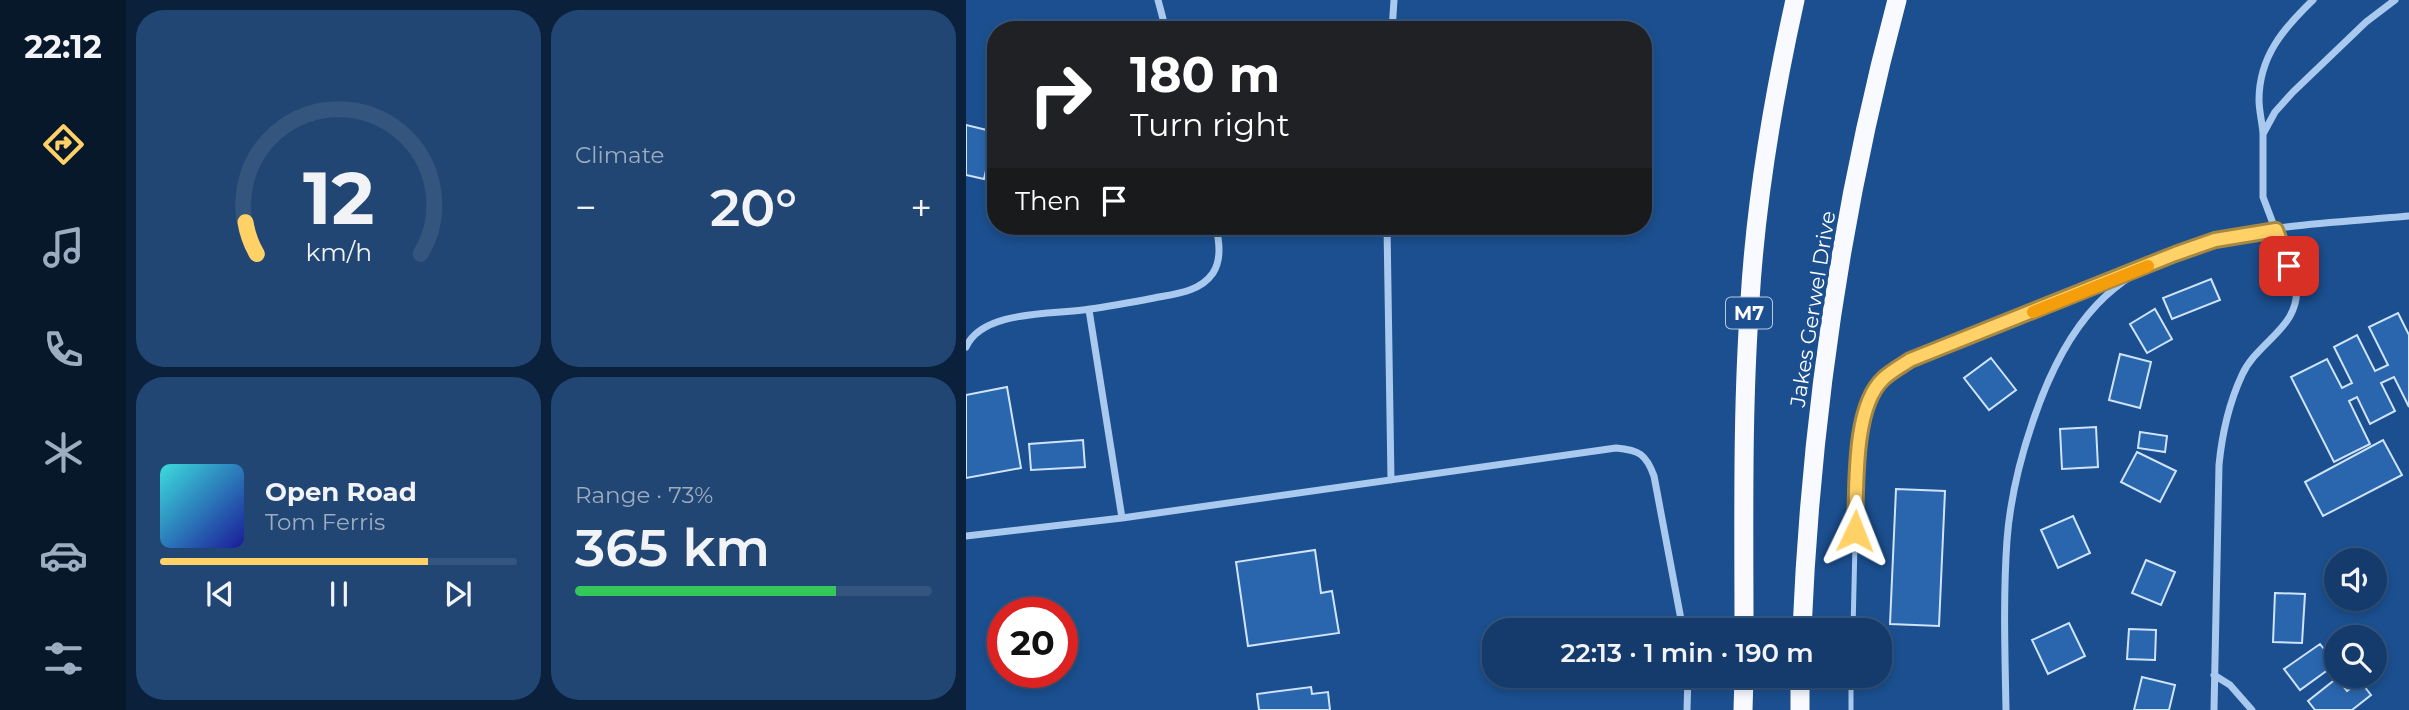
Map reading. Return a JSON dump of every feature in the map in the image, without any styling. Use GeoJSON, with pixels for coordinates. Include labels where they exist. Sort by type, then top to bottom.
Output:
{"type":"FeatureCollection","features":[{"type":"Feature","properties":{"kind":"highway","name":"M7"},"geometry":{"type":"LineString","coordinates":[[1744,618],[1745,388],[1751,275],[1768,140],[1795,0]]}},
{"type":"Feature","properties":{"kind":"highway","name":"Jakes Gerwel Drive"},"geometry":{"type":"LineString","coordinates":[[1803,618],[1816,448],[1834,308],[1862,148],[1897,0]]}},
{"type":"Feature","properties":{"kind":"highway"},"geometry":{"type":"LineString","coordinates":[[1743,710],[1744,688]]}},
{"type":"Feature","properties":{"kind":"highway"},"geometry":{"type":"LineString","coordinates":[[1800,688],[1800,710]]}},
{"type":"Feature","properties":{"kind":"street"},"geometry":{"type":"LineString","coordinates":[[1158,0],[1164,21]]}},
{"type":"Feature","properties":{"kind":"street"},"geometry":{"type":"LineString","coordinates":[[1393,21],[1394,0]]}},
{"type":"Feature","properties":{"kind":"street"},"geometry":{"type":"LineString","coordinates":[[2214,710],[2218,465],[2223,431],[2243,373],[2259,351],[2288,323],[2298,296],[2296,284],[2263,197],[2263,134],[2259,99],[2265,64],[2274,44],[2286,26],[2313,0]]}},
{"type":"Feature","properties":{"kind":"street"},"geometry":{"type":"LineString","coordinates":[[2263,134],[2275,112],[2293,92],[2366,22],[2395,0]]}},
{"type":"Feature","properties":{"kind":"street"},"geometry":{"type":"LineString","coordinates":[[2006,710],[2007,539],[2013,495],[2045,384],[2065,344],[2092,307],[2143,268],[2215,240],[2276,230],[2409,216]]}},
{"type":"Feature","properties":{"kind":"street"},"geometry":{"type":"LineString","coordinates":[[966,348],[969,341],[990,324],[1027,315],[1089,310],[1188,292],[1213,272],[1219,257],[1217,235]]}},
{"type":"Feature","properties":{"kind":"street"},"geometry":{"type":"LineString","coordinates":[[1387,235],[1391,480]]}},
{"type":"Feature","properties":{"kind":"street"},"geometry":{"type":"LineString","coordinates":[[1089,310],[1122,518]]}},
{"type":"Feature","properties":{"kind":"street"},"geometry":{"type":"LineString","coordinates":[[966,536],[1122,518],[1616,448],[1632,449],[1649,462],[1654,476],[1681,618]]}},
{"type":"Feature","properties":{"kind":"street"},"geometry":{"type":"LineString","coordinates":[[2214,675],[2241,695],[2252,710]]}},
{"type":"Feature","properties":{"kind":"street"},"geometry":{"type":"LineString","coordinates":[[1687,710],[1688,688]]}},
{"type":"Feature","properties":{"kind":"lane"},"geometry":{"type":"LineString","coordinates":[[1853,618],[1857,458],[1863,419],[1882,380],[1910,360],[2143,268]]}},
{"type":"Feature","properties":{"kind":"lane"},"geometry":{"type":"LineString","coordinates":[[1850,710],[1851,688]]}},
{"type":"Feature","properties":{"kind":"building"},"geometry":{"type":"Polygon","coordinates":[[[966,125],[987,130],[987,166],[984,179],[966,175],[966,125]]]}},
{"type":"Feature","properties":{"kind":"building"},"geometry":{"type":"Polygon","coordinates":[[[2211,279],[2220,300],[2172,319],[2163,298],[2211,279]]]}},
{"type":"Feature","properties":{"kind":"building"},"geometry":{"type":"Polygon","coordinates":[[[2155,309],[2172,339],[2147,353],[2130,324],[2155,309]]]}},
{"type":"Feature","properties":{"kind":"building"},"geometry":{"type":"Polygon","coordinates":[[[2398,313],[2409,335],[2409,407],[2394,377],[2381,383],[2395,411],[2370,424],[2357,397],[2349,401],[2370,444],[2334,462],[2291,377],[2327,359],[2342,388],[2352,383],[2334,347],[2357,335],[2375,371],[2388,365],[2369,327],[2398,313]]]}},
{"type":"Feature","properties":{"kind":"building"},"geometry":{"type":"Polygon","coordinates":[[[2120,354],[2151,362],[2140,408],[2109,400],[2120,354]]]}},
{"type":"Feature","properties":{"kind":"building"},"geometry":{"type":"Polygon","coordinates":[[[1991,358],[2016,390],[1989,410],[1964,378],[1991,358]]]}},
{"type":"Feature","properties":{"kind":"building"},"geometry":{"type":"Polygon","coordinates":[[[1007,387],[1021,468],[966,478],[966,395],[1007,387]]]}},
{"type":"Feature","properties":{"kind":"building"},"geometry":{"type":"Polygon","coordinates":[[[2096,427],[2098,467],[2062,469],[2060,429],[2096,427]]]}},
{"type":"Feature","properties":{"kind":"building"},"geometry":{"type":"Polygon","coordinates":[[[2140,432],[2167,436],[2165,452],[2138,448],[2140,432]]]}},
{"type":"Feature","properties":{"kind":"building"},"geometry":{"type":"Polygon","coordinates":[[[1083,440],[1085,467],[1031,470],[1029,444],[1083,440]]]}},
{"type":"Feature","properties":{"kind":"building"},"geometry":{"type":"Polygon","coordinates":[[[2383,440],[2402,475],[2323,516],[2305,482],[2383,440]]]}},
{"type":"Feature","properties":{"kind":"building"},"geometry":{"type":"Polygon","coordinates":[[[2137,452],[2176,471],[2160,502],[2121,482],[2137,452]]]}},
{"type":"Feature","properties":{"kind":"building"},"geometry":{"type":"Polygon","coordinates":[[[1896,489],[1945,491],[1939,626],[1892,624],[1896,489]]]}},
{"type":"Feature","properties":{"kind":"building"},"geometry":{"type":"Polygon","coordinates":[[[2073,516],[2090,553],[2058,568],[2041,530],[2073,516]]]}},
{"type":"Feature","properties":{"kind":"building"},"geometry":{"type":"Polygon","coordinates":[[[1315,550],[1321,593],[1332,591],[1339,633],[1248,646],[1236,562],[1315,550]]]}},
{"type":"Feature","properties":{"kind":"building"},"geometry":{"type":"Polygon","coordinates":[[[2146,560],[2175,572],[2161,605],[2132,593],[2146,560]]]}},
{"type":"Feature","properties":{"kind":"building"},"geometry":{"type":"Polygon","coordinates":[[[2275,593],[2305,594],[2302,643],[2273,642],[2275,593]]]}},
{"type":"Feature","properties":{"kind":"building"},"geometry":{"type":"Polygon","coordinates":[[[2069,623],[2085,656],[2048,674],[2032,640],[2069,623]]]}},
{"type":"Feature","properties":{"kind":"building"},"geometry":{"type":"Polygon","coordinates":[[[2129,629],[2156,630],[2155,660],[2127,659],[2129,629]]]}},
{"type":"Feature","properties":{"kind":"building"},"geometry":{"type":"Polygon","coordinates":[[[2320,644],[2324,649],[2324,673],[2300,690],[2284,669],[2320,644]]]}},
{"type":"Feature","properties":{"kind":"building"},"geometry":{"type":"Polygon","coordinates":[[[2142,677],[2175,685],[2169,710],[2134,710],[2142,677]]]}},
{"type":"Feature","properties":{"kind":"building"},"geometry":{"type":"Polygon","coordinates":[[[1311,687],[1312,694],[1328,692],[1330,710],[1259,710],[1257,694],[1311,687]]]}},
{"type":"Feature","properties":{"kind":"building"},"geometry":{"type":"Polygon","coordinates":[[[2324,688],[2345,688],[2347,691],[2351,688],[2366,688],[2371,695],[2352,710],[2315,710],[2308,701],[2324,688]]]}},
{"type":"Feature","properties":{"kind":"slow traffic"},"geometry":{"type":"LineString","coordinates":[[2033,312],[2148,266]]}},
{"type":"Feature","properties":{"kind":"route"},"geometry":{"type":"LineString","coordinates":[[1855,531],[1857,458],[1863,419],[1882,380],[1910,360],[2215,240],[2276,230],[2289,266]]}}]}
